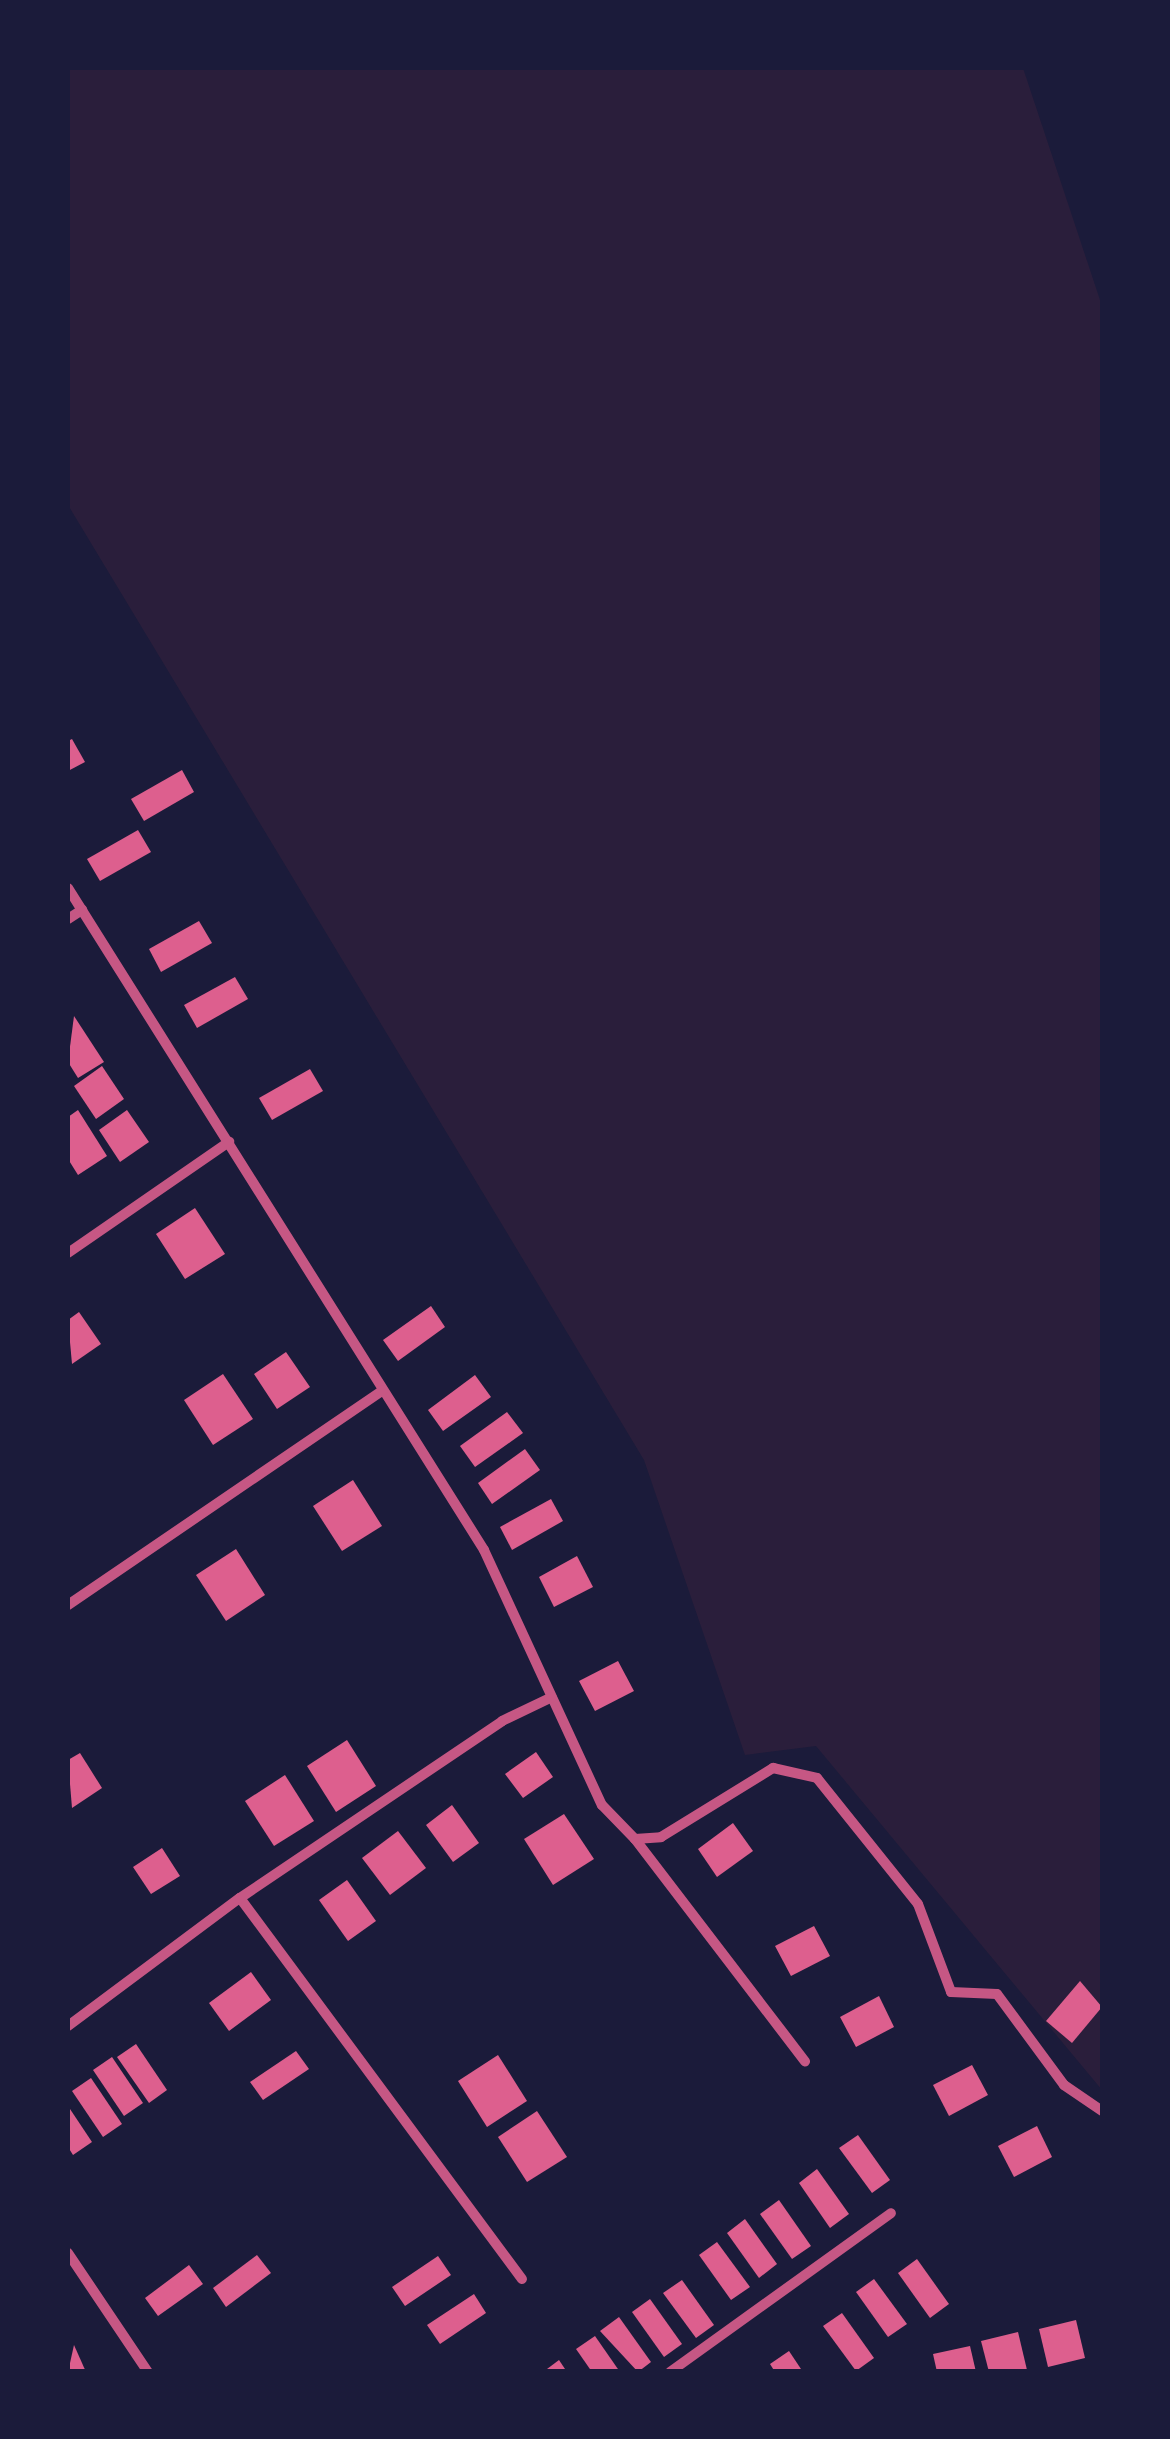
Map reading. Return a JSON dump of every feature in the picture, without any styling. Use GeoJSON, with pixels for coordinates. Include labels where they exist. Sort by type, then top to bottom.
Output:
{"type":"FeatureCollection","features":[{"type":"Feature","properties":{"kind":"street"},"geometry":{"type":"LineString","coordinates":[[68,888],[484,1550],[602,1805],[635,1839],[804,2061]]}},
{"type":"Feature","properties":{"kind":"street"},"geometry":{"type":"LineString","coordinates":[[68,919],[82,910]]}},
{"type":"Feature","properties":{"kind":"street"},"geometry":{"type":"LineString","coordinates":[[68,1253],[230,1142]]}},
{"type":"Feature","properties":{"kind":"street"},"geometry":{"type":"LineString","coordinates":[[68,1605],[383,1390]]}},
{"type":"Feature","properties":{"kind":"street"},"geometry":{"type":"LineString","coordinates":[[68,2026],[240,1898],[502,1721],[552,1697]]}},
{"type":"Feature","properties":{"kind":"street"},"geometry":{"type":"LineString","coordinates":[[635,1839],[661,1837],[774,1768],[817,1778],[918,1904],[951,1992],[997,1994],[1064,2085],[1102,2111]]}},
{"type":"Feature","properties":{"kind":"street"},"geometry":{"type":"LineString","coordinates":[[240,1898],[522,2279]]}},
{"type":"Feature","properties":{"kind":"street"},"geometry":{"type":"LineString","coordinates":[[670,2372],[891,2214]]}},
{"type":"Feature","properties":{"kind":"street"},"geometry":{"type":"LineString","coordinates":[[68,2252],[148,2372]]}},
{"type":"Feature","properties":{"kind":"shaded area"},"geometry":{"type":"Polygon","coordinates":[[[68,68],[1023,68],[1102,306],[1102,2090],[816,1746],[745,1755],[644,1460],[68,505],[68,68]]]}},
{"type":"Feature","properties":{"kind":"building"},"geometry":{"type":"Polygon","coordinates":[[[72,739],[85,762],[68,771],[68,741],[72,739]]]}},
{"type":"Feature","properties":{"kind":"building"},"geometry":{"type":"Polygon","coordinates":[[[182,770],[194,792],[144,821],[131,799],[182,770]]]}},
{"type":"Feature","properties":{"kind":"building"},"geometry":{"type":"Polygon","coordinates":[[[138,830],[151,852],[100,881],[87,859],[138,830]]]}},
{"type":"Feature","properties":{"kind":"building"},"geometry":{"type":"Polygon","coordinates":[[[199,921],[212,943],[161,972],[149,949],[199,921]]]}},
{"type":"Feature","properties":{"kind":"building"},"geometry":{"type":"Polygon","coordinates":[[[235,977],[248,999],[197,1028],[184,1005],[235,977]]]}},
{"type":"Feature","properties":{"kind":"building"},"geometry":{"type":"Polygon","coordinates":[[[74,1016],[104,1062],[78,1078],[68,1062],[74,1016]]]}},
{"type":"Feature","properties":{"kind":"building"},"geometry":{"type":"Polygon","coordinates":[[[102,1066],[124,1099],[96,1119],[74,1086],[102,1066]]]}},
{"type":"Feature","properties":{"kind":"building"},"geometry":{"type":"Polygon","coordinates":[[[310,1069],[323,1091],[272,1120],[259,1098],[310,1069]]]}},
{"type":"Feature","properties":{"kind":"building"},"geometry":{"type":"Polygon","coordinates":[[[78,1110],[107,1156],[78,1175],[68,1159],[68,1117],[78,1110]]]}},
{"type":"Feature","properties":{"kind":"building"},"geometry":{"type":"Polygon","coordinates":[[[127,1110],[149,1142],[120,1162],[99,1130],[127,1110]]]}},
{"type":"Feature","properties":{"kind":"building"},"geometry":{"type":"Polygon","coordinates":[[[195,1208],[225,1254],[185,1279],[156,1234],[195,1208]]]}},
{"type":"Feature","properties":{"kind":"building"},"geometry":{"type":"Polygon","coordinates":[[[431,1306],[445,1327],[398,1361],[383,1340],[431,1306]]]}},
{"type":"Feature","properties":{"kind":"building"},"geometry":{"type":"Polygon","coordinates":[[[79,1312],[101,1344],[72,1364],[68,1320],[79,1312]]]}},
{"type":"Feature","properties":{"kind":"building"},"geometry":{"type":"Polygon","coordinates":[[[286,1352],[310,1387],[277,1409],[254,1374],[286,1352]]]}},
{"type":"Feature","properties":{"kind":"building"},"geometry":{"type":"Polygon","coordinates":[[[223,1374],[253,1419],[213,1445],[184,1400],[223,1374]]]}},
{"type":"Feature","properties":{"kind":"building"},"geometry":{"type":"Polygon","coordinates":[[[475,1375],[491,1397],[443,1431],[428,1410],[475,1375]]]}},
{"type":"Feature","properties":{"kind":"building"},"geometry":{"type":"Polygon","coordinates":[[[507,1412],[523,1433],[475,1467],[460,1446],[507,1412]]]}},
{"type":"Feature","properties":{"kind":"building"},"geometry":{"type":"Polygon","coordinates":[[[525,1449],[540,1470],[492,1504],[478,1483],[525,1449]]]}},
{"type":"Feature","properties":{"kind":"building"},"geometry":{"type":"Polygon","coordinates":[[[353,1480],[382,1526],[342,1551],[313,1506],[353,1480]]]}},
{"type":"Feature","properties":{"kind":"building"},"geometry":{"type":"Polygon","coordinates":[[[551,1499],[563,1521],[512,1550],[500,1527],[551,1499]]]}},
{"type":"Feature","properties":{"kind":"building"},"geometry":{"type":"Polygon","coordinates":[[[236,1549],[265,1595],[226,1621],[196,1575],[236,1549]]]}},
{"type":"Feature","properties":{"kind":"building"},"geometry":{"type":"Polygon","coordinates":[[[577,1556],[593,1587],[554,1607],[539,1577],[577,1556]]]}},
{"type":"Feature","properties":{"kind":"building"},"geometry":{"type":"Polygon","coordinates":[[[618,1661],[634,1691],[595,1711],[579,1681],[618,1661]]]}},
{"type":"Feature","properties":{"kind":"building"},"geometry":{"type":"Polygon","coordinates":[[[347,1740],[376,1786],[336,1812],[307,1766],[347,1740]]]}},
{"type":"Feature","properties":{"kind":"building"},"geometry":{"type":"Polygon","coordinates":[[[536,1752],[553,1777],[523,1798],[505,1774],[536,1752]]]}},
{"type":"Feature","properties":{"kind":"building"},"geometry":{"type":"Polygon","coordinates":[[[80,1753],[102,1788],[72,1808],[68,1760],[80,1753]]]}},
{"type":"Feature","properties":{"kind":"building"},"geometry":{"type":"Polygon","coordinates":[[[285,1775],[314,1821],[274,1846],[245,1801],[285,1775]]]}},
{"type":"Feature","properties":{"kind":"building"},"geometry":{"type":"Polygon","coordinates":[[[452,1805],[479,1843],[453,1862],[426,1825],[452,1805]]]}},
{"type":"Feature","properties":{"kind":"building"},"geometry":{"type":"Polygon","coordinates":[[[564,1814],[594,1859],[553,1885],[524,1839],[564,1814]]]}},
{"type":"Feature","properties":{"kind":"building"},"geometry":{"type":"Polygon","coordinates":[[[733,1823],[753,1851],[717,1877],[698,1849],[733,1823]]]}},
{"type":"Feature","properties":{"kind":"building"},"geometry":{"type":"Polygon","coordinates":[[[398,1831],[426,1868],[390,1895],[362,1858],[398,1831]]]}},
{"type":"Feature","properties":{"kind":"building"},"geometry":{"type":"Polygon","coordinates":[[[162,1848],[180,1876],[151,1894],[133,1867],[162,1848]]]}},
{"type":"Feature","properties":{"kind":"building"},"geometry":{"type":"Polygon","coordinates":[[[347,1880],[376,1921],[348,1941],[319,1900],[347,1880]]]}},
{"type":"Feature","properties":{"kind":"building"},"geometry":{"type":"Polygon","coordinates":[[[814,1926],[830,1956],[791,1976],[775,1946],[814,1926]]]}},
{"type":"Feature","properties":{"kind":"building"},"geometry":{"type":"Polygon","coordinates":[[[251,1972],[271,2000],[229,2031],[209,2003],[251,1972]]]}},
{"type":"Feature","properties":{"kind":"building"},"geometry":{"type":"Polygon","coordinates":[[[1080,1981],[1102,2007],[1072,2043],[1046,2021],[1080,1981]]]}},
{"type":"Feature","properties":{"kind":"building"},"geometry":{"type":"Polygon","coordinates":[[[879,1996],[894,2027],[856,2047],[840,2017],[879,1996]]]}},
{"type":"Feature","properties":{"kind":"building"},"geometry":{"type":"Polygon","coordinates":[[[136,2044],[167,2090],[149,2103],[117,2057],[136,2044]]]}},
{"type":"Feature","properties":{"kind":"building"},"geometry":{"type":"Polygon","coordinates":[[[296,2051],[309,2069],[263,2100],[250,2082],[296,2051]]]}},
{"type":"Feature","properties":{"kind":"building"},"geometry":{"type":"Polygon","coordinates":[[[498,2055],[527,2101],[487,2127],[458,2081],[498,2055]]]}},
{"type":"Feature","properties":{"kind":"building"},"geometry":{"type":"Polygon","coordinates":[[[112,2057],[143,2103],[124,2116],[93,2070],[112,2057]]]}},
{"type":"Feature","properties":{"kind":"building"},"geometry":{"type":"Polygon","coordinates":[[[972,2065],[988,2095],[949,2116],[933,2085],[972,2065]]]}},
{"type":"Feature","properties":{"kind":"building"},"geometry":{"type":"Polygon","coordinates":[[[91,2078],[122,2124],[103,2137],[72,2091],[91,2078]]]}},
{"type":"Feature","properties":{"kind":"building"},"geometry":{"type":"Polygon","coordinates":[[[68,2106],[92,2142],[73,2155],[68,2147],[68,2106]]]}},
{"type":"Feature","properties":{"kind":"building"},"geometry":{"type":"Polygon","coordinates":[[[537,2111],[567,2157],[527,2182],[498,2137],[537,2111]]]}},
{"type":"Feature","properties":{"kind":"building"},"geometry":{"type":"Polygon","coordinates":[[[1037,2126],[1052,2157],[1014,2177],[998,2146],[1037,2126]]]}},
{"type":"Feature","properties":{"kind":"building"},"geometry":{"type":"Polygon","coordinates":[[[858,2135],[890,2180],[872,2193],[839,2148],[858,2135]]]}},
{"type":"Feature","properties":{"kind":"building"},"geometry":{"type":"Polygon","coordinates":[[[817,2169],[849,2214],[830,2228],[799,2183],[817,2169]]]}},
{"type":"Feature","properties":{"kind":"building"},"geometry":{"type":"Polygon","coordinates":[[[779,2200],[811,2246],[792,2259],[760,2214],[779,2200]]]}},
{"type":"Feature","properties":{"kind":"building"},"geometry":{"type":"Polygon","coordinates":[[[745,2219],[777,2264],[759,2278],[727,2233],[745,2219]]]}},
{"type":"Feature","properties":{"kind":"building"},"geometry":{"type":"Polygon","coordinates":[[[717,2242],[750,2287],[731,2300],[699,2255],[717,2242]]]}},
{"type":"Feature","properties":{"kind":"building"},"geometry":{"type":"Polygon","coordinates":[[[257,2255],[271,2273],[226,2307],[213,2288],[257,2255]]]}},
{"type":"Feature","properties":{"kind":"building"},"geometry":{"type":"Polygon","coordinates":[[[438,2256],[451,2275],[405,2306],[392,2287],[438,2256]]]}},
{"type":"Feature","properties":{"kind":"building"},"geometry":{"type":"Polygon","coordinates":[[[917,2259],[949,2304],[930,2318],[898,2273],[917,2259]]]}},
{"type":"Feature","properties":{"kind":"building"},"geometry":{"type":"Polygon","coordinates":[[[189,2265],[203,2284],[158,2316],[145,2298],[189,2265]]]}},
{"type":"Feature","properties":{"kind":"building"},"geometry":{"type":"Polygon","coordinates":[[[874,2279],[907,2324],[888,2337],[856,2292],[874,2279]]]}},
{"type":"Feature","properties":{"kind":"building"},"geometry":{"type":"Polygon","coordinates":[[[682,2280],[714,2325],[696,2338],[663,2293],[682,2280]]]}},
{"type":"Feature","properties":{"kind":"building"},"geometry":{"type":"Polygon","coordinates":[[[474,2294],[486,2313],[440,2344],[427,2325],[474,2294]]]}},
{"type":"Feature","properties":{"kind":"building"},"geometry":{"type":"Polygon","coordinates":[[[650,2299],[682,2344],[664,2357],[632,2312],[650,2299]]]}},
{"type":"Feature","properties":{"kind":"building"},"geometry":{"type":"Polygon","coordinates":[[[842,2313],[874,2358],[856,2371],[823,2326],[842,2313]]]}},
{"type":"Feature","properties":{"kind":"building"},"geometry":{"type":"Polygon","coordinates":[[[619,2317],[651,2362],[638,2372],[600,2331],[619,2317]]]}},
{"type":"Feature","properties":{"kind":"building"},"geometry":{"type":"Polygon","coordinates":[[[1076,2320],[1085,2358],[1048,2367],[1039,2329],[1076,2320]]]}},
{"type":"Feature","properties":{"kind":"building"},"geometry":{"type":"Polygon","coordinates":[[[1018,2332],[1027,2370],[989,2372],[981,2341],[1018,2332]]]}},
{"type":"Feature","properties":{"kind":"building"},"geometry":{"type":"Polygon","coordinates":[[[595,2336],[620,2372],[592,2372],[576,2349],[595,2336]]]}},
{"type":"Feature","properties":{"kind":"building"},"geometry":{"type":"Polygon","coordinates":[[[74,2345],[86,2372],[68,2372],[74,2345]]]}},
{"type":"Feature","properties":{"kind":"building"},"geometry":{"type":"Polygon","coordinates":[[[970,2346],[976,2372],[937,2372],[933,2354],[970,2346]]]}},
{"type":"Feature","properties":{"kind":"building"},"geometry":{"type":"Polygon","coordinates":[[[789,2351],[803,2372],[775,2372],[770,2364],[789,2351]]]}},
{"type":"Feature","properties":{"kind":"building"},"geometry":{"type":"Polygon","coordinates":[[[559,2360],[567,2372],[543,2372],[559,2360]]]}}]}
